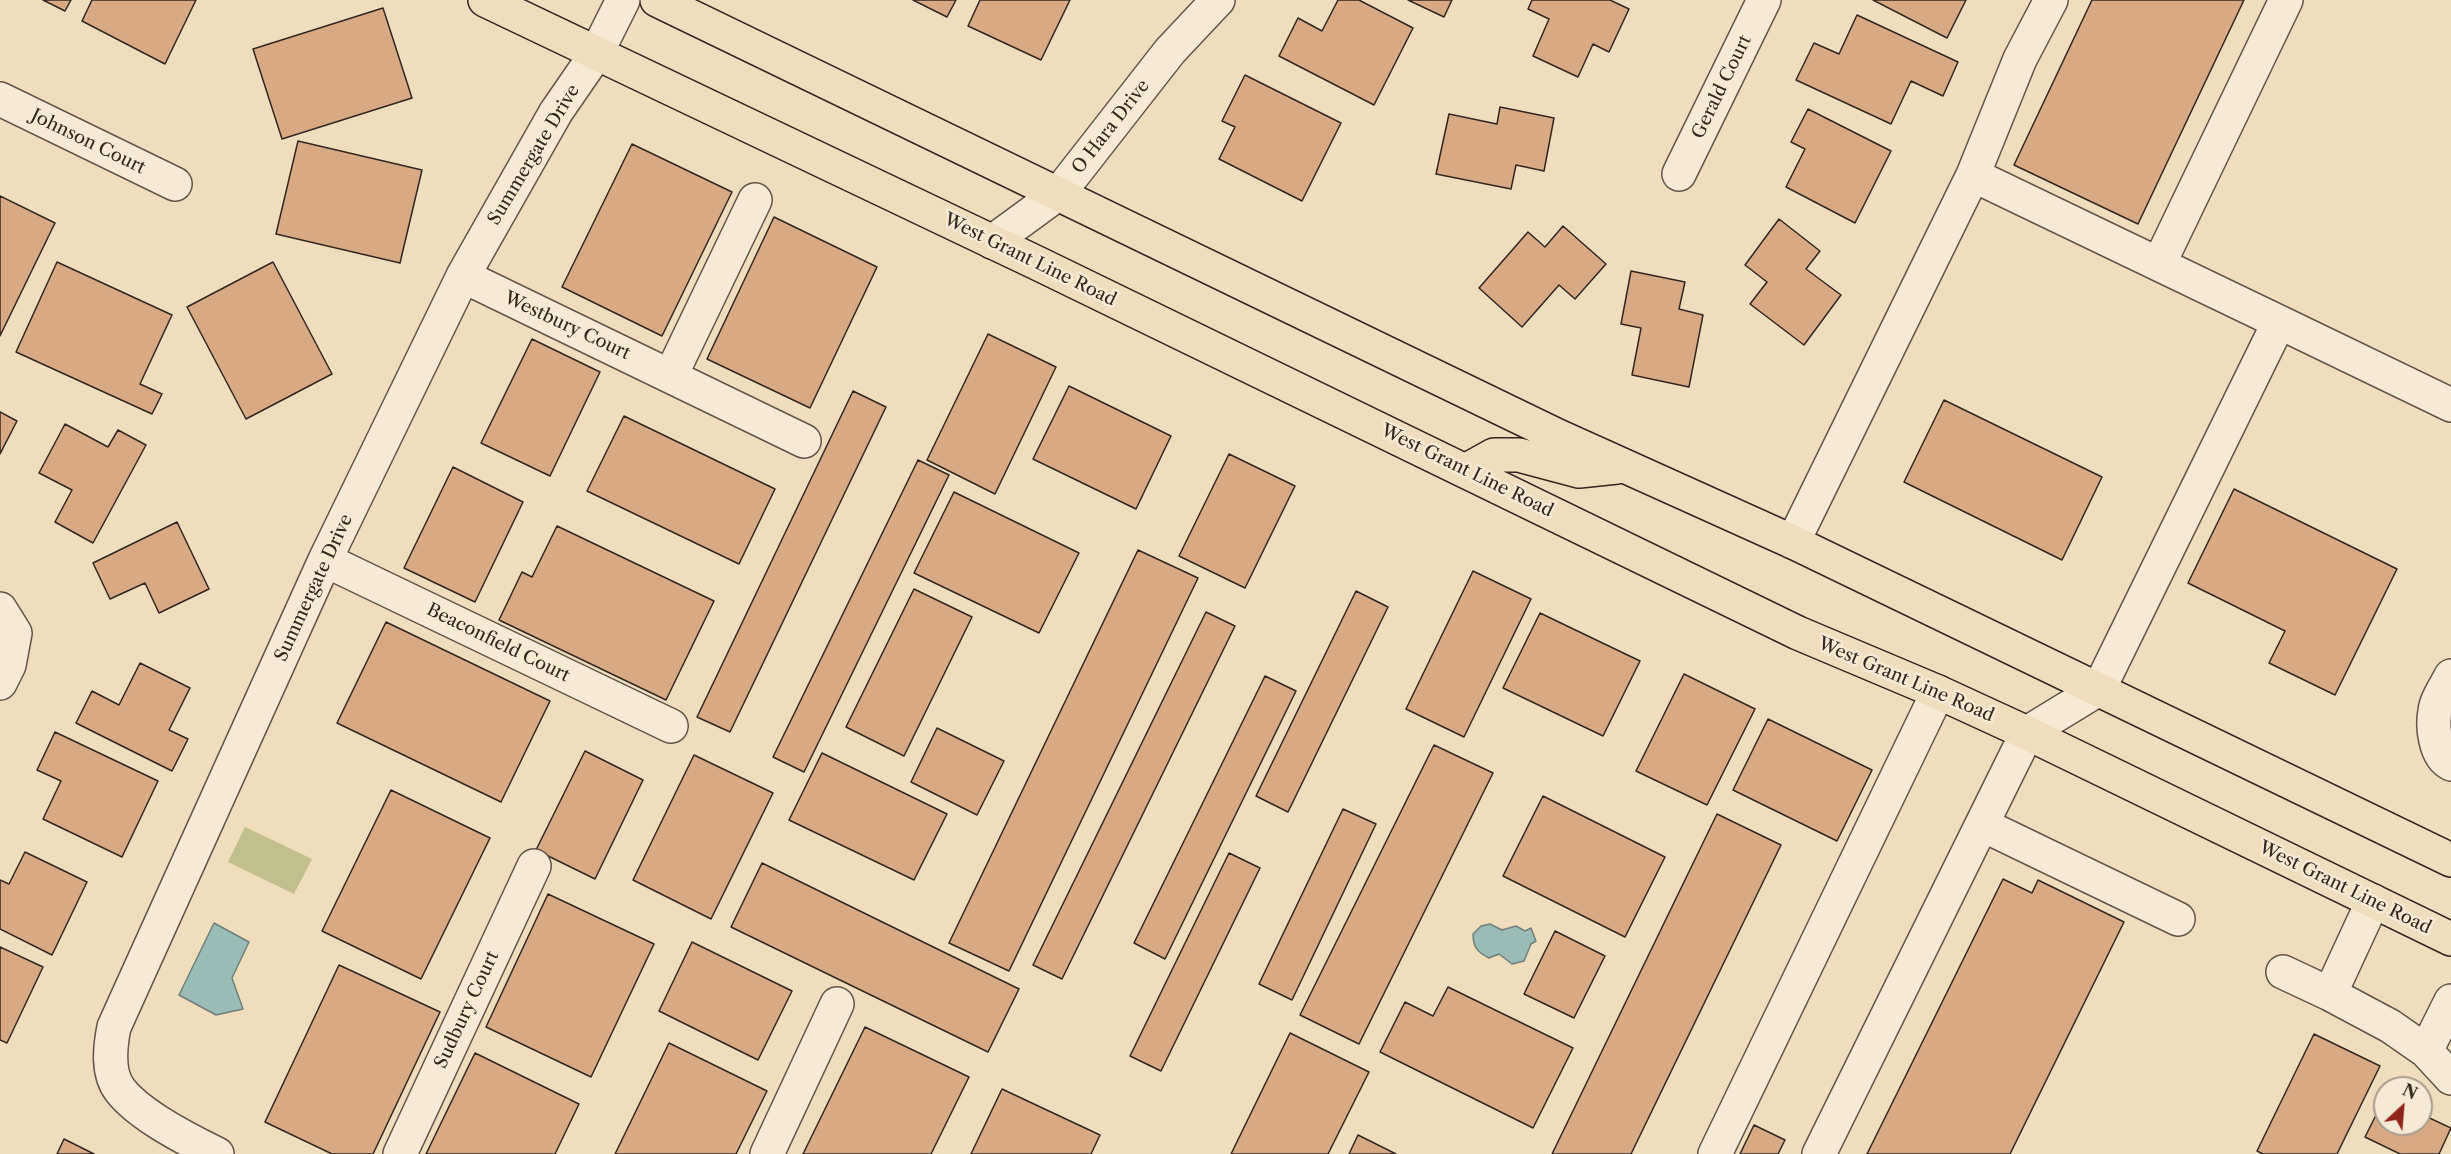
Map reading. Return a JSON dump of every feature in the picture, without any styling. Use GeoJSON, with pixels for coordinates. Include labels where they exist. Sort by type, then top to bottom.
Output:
{"type":"FeatureCollection","features":[{"type":"Feature","properties":{"kind":"main road","name":"West Grant Line Road"},"geometry":{"type":"LineString","coordinates":[[484,0],[1467,470],[1798,633],[1938,692],[2027,733],[2451,939]]}},
{"type":"Feature","properties":{"kind":"main road"},"geometry":{"type":"LineString","coordinates":[[657,0],[1622,466],[1793,542],[2451,860]]}},
{"type":"Feature","properties":{"kind":"main road"},"geometry":{"type":"LineString","coordinates":[[1467,470],[1494,455],[1519,455],[1579,471],[1622,466]]}},
{"type":"Feature","properties":{"kind":"street","name":"Summergate Drive"},"geometry":{"type":"LineString","coordinates":[[211,1153],[152,1118],[119,1090],[109,1055],[114,1027],[325,560],[463,276],[556,112],[596,54],[623,0]]}},
{"type":"Feature","properties":{"kind":"street","name":"O Hara Drive"},"geometry":{"type":"LineString","coordinates":[[992,242],[1059,193],[1170,51],[1218,0]]}},
{"type":"Feature","properties":{"kind":"street","name":"Gerald Court"},"geometry":{"type":"LineString","coordinates":[[1679,174],[1764,0]]}},
{"type":"Feature","properties":{"kind":"street"},"geometry":{"type":"LineString","coordinates":[[1793,542],[1973,175],[2020,59],[2050,0]]}},
{"type":"Feature","properties":{"kind":"street"},"geometry":{"type":"LineString","coordinates":[[2158,264],[2286,0]]}},
{"type":"Feature","properties":{"kind":"street","name":"Johnson Court"},"geometry":{"type":"LineString","coordinates":[[0,99],[176,184]]}},
{"type":"Feature","properties":{"kind":"street"},"geometry":{"type":"LineString","coordinates":[[1973,175],[2451,405]]}},
{"type":"Feature","properties":{"kind":"street"},"geometry":{"type":"LineString","coordinates":[[671,375],[755,200]]}},
{"type":"Feature","properties":{"kind":"street","name":"Westbury Court"},"geometry":{"type":"LineString","coordinates":[[463,276],[804,441]]}},
{"type":"Feature","properties":{"kind":"street"},"geometry":{"type":"LineString","coordinates":[[1819,1154],[2027,733],[2099,689],[2278,322]]}},
{"type":"Feature","properties":{"kind":"street","name":"Beaconfield Court"},"geometry":{"type":"LineString","coordinates":[[325,560],[671,726]]}},
{"type":"Feature","properties":{"kind":"street"},"geometry":{"type":"LineString","coordinates":[[0,609],[15,633],[9,665],[0,683]]}},
{"type":"Feature","properties":{"kind":"street"},"geometry":{"type":"LineString","coordinates":[[2451,676],[2434,711],[2437,745],[2445,761],[2451,764]]}},
{"type":"Feature","properties":{"kind":"street"},"geometry":{"type":"LineString","coordinates":[[1715,1154],[1938,692]]}},
{"type":"Feature","properties":{"kind":"street"},"geometry":{"type":"LineString","coordinates":[[1983,825],[2178,919]]}},
{"type":"Feature","properties":{"kind":"street","name":"Sudbury Court"},"geometry":{"type":"LineString","coordinates":[[400,1154],[534,866]]}},
{"type":"Feature","properties":{"kind":"street"},"geometry":{"type":"LineString","coordinates":[[2330,994],[2373,901]]}},
{"type":"Feature","properties":{"kind":"street"},"geometry":{"type":"LineString","coordinates":[[2283,972],[2390,1026],[2426,1051],[2451,1078]]}},
{"type":"Feature","properties":{"kind":"street"},"geometry":{"type":"LineString","coordinates":[[2426,1051],[2451,1001]]}},
{"type":"Feature","properties":{"kind":"street"},"geometry":{"type":"LineString","coordinates":[[767,1154],[837,1004]]}},
{"type":"Feature","properties":{"kind":"green space"},"geometry":{"type":"Polygon","coordinates":[[[245,827],[312,859],[294,894],[228,862],[245,827]]]}},
{"type":"Feature","properties":{"kind":"water"},"geometry":{"type":"Polygon","coordinates":[[[214,923],[249,942],[232,978],[243,1009],[216,1015],[179,995],[214,923]]]}},
{"type":"Feature","properties":{"kind":"water"},"geometry":{"type":"Polygon","coordinates":[[[1490,924],[1502,930],[1516,926],[1525,931],[1531,928],[1536,941],[1531,944],[1524,961],[1512,964],[1499,954],[1489,958],[1479,951],[1475,946],[1473,934],[1481,926],[1490,924]]]}},
{"type":"Feature","properties":{"kind":"building"},"geometry":{"type":"Polygon","coordinates":[[[43,0],[71,0],[65,11],[43,0]]]}},
{"type":"Feature","properties":{"kind":"building"},"geometry":{"type":"Polygon","coordinates":[[[92,0],[196,0],[165,64],[82,21],[92,0]]]}},
{"type":"Feature","properties":{"kind":"building"},"geometry":{"type":"Polygon","coordinates":[[[913,0],[956,0],[947,17],[913,0]]]}},
{"type":"Feature","properties":{"kind":"building"},"geometry":{"type":"Polygon","coordinates":[[[980,0],[1070,0],[1041,60],[968,26],[980,0]]]}},
{"type":"Feature","properties":{"kind":"building"},"geometry":{"type":"Polygon","coordinates":[[[1338,0],[1359,0],[1413,28],[1374,105],[1279,56],[1298,18],[1322,31],[1338,0]]]}},
{"type":"Feature","properties":{"kind":"building"},"geometry":{"type":"Polygon","coordinates":[[[1408,0],[1452,0],[1444,17],[1408,0]]]}},
{"type":"Feature","properties":{"kind":"building"},"geometry":{"type":"Polygon","coordinates":[[[1532,0],[1610,0],[1629,9],[1609,52],[1593,44],[1578,77],[1533,56],[1549,19],[1528,9],[1532,0]]]}},
{"type":"Feature","properties":{"kind":"building"},"geometry":{"type":"Polygon","coordinates":[[[1873,0],[1966,0],[1947,38],[1873,0]]]}},
{"type":"Feature","properties":{"kind":"building"},"geometry":{"type":"Polygon","coordinates":[[[2092,0],[2244,0],[2138,224],[2014,165],[2092,0]]]}},
{"type":"Feature","properties":{"kind":"building"},"geometry":{"type":"Polygon","coordinates":[[[383,8],[412,98],[282,139],[253,49],[383,8]]]}},
{"type":"Feature","properties":{"kind":"building"},"geometry":{"type":"Polygon","coordinates":[[[1857,15],[1958,62],[1943,96],[1911,81],[1891,124],[1796,80],[1814,43],[1839,54],[1857,15]]]}},
{"type":"Feature","properties":{"kind":"building"},"geometry":{"type":"Polygon","coordinates":[[[1245,75],[1341,123],[1302,201],[1219,159],[1235,127],[1222,121],[1245,75]]]}},
{"type":"Feature","properties":{"kind":"building"},"geometry":{"type":"Polygon","coordinates":[[[1500,107],[1554,118],[1544,171],[1516,165],[1511,189],[1436,174],[1449,114],[1497,124],[1500,107]]]}},
{"type":"Feature","properties":{"kind":"building"},"geometry":{"type":"Polygon","coordinates":[[[1808,109],[1891,151],[1855,223],[1786,187],[1805,149],[1791,142],[1808,109]]]}},
{"type":"Feature","properties":{"kind":"building"},"geometry":{"type":"Polygon","coordinates":[[[298,141],[422,170],[400,263],[276,234],[298,141]]]}},
{"type":"Feature","properties":{"kind":"building"},"geometry":{"type":"Polygon","coordinates":[[[632,144],[732,192],[662,336],[562,287],[632,144]]]}},
{"type":"Feature","properties":{"kind":"building"},"geometry":{"type":"Polygon","coordinates":[[[0,196],[55,223],[0,336],[0,196]]]}},
{"type":"Feature","properties":{"kind":"building"},"geometry":{"type":"Polygon","coordinates":[[[774,217],[877,267],[810,408],[707,359],[774,217]]]}},
{"type":"Feature","properties":{"kind":"building"},"geometry":{"type":"Polygon","coordinates":[[[1779,219],[1820,251],[1806,269],[1841,295],[1804,345],[1750,304],[1767,282],[1745,265],[1779,219]]]}},
{"type":"Feature","properties":{"kind":"building"},"geometry":{"type":"Polygon","coordinates":[[[1563,226],[1606,264],[1575,299],[1559,285],[1522,327],[1479,288],[1528,232],[1545,247],[1563,226]]]}},
{"type":"Feature","properties":{"kind":"building"},"geometry":{"type":"Polygon","coordinates":[[[57,262],[172,315],[140,384],[162,394],[152,414],[16,352],[57,262]]]}},
{"type":"Feature","properties":{"kind":"building"},"geometry":{"type":"Polygon","coordinates":[[[273,262],[332,374],[246,419],[187,307],[273,262]]]}},
{"type":"Feature","properties":{"kind":"building"},"geometry":{"type":"Polygon","coordinates":[[[1631,271],[1685,282],[1679,309],[1703,315],[1689,387],[1632,375],[1641,328],[1621,324],[1631,271]]]}},
{"type":"Feature","properties":{"kind":"building"},"geometry":{"type":"Polygon","coordinates":[[[988,334],[1056,367],[995,494],[927,460],[988,334]]]}},
{"type":"Feature","properties":{"kind":"building"},"geometry":{"type":"Polygon","coordinates":[[[532,339],[600,372],[550,476],[481,443],[532,339]]]}},
{"type":"Feature","properties":{"kind":"building"},"geometry":{"type":"Polygon","coordinates":[[[1069,386],[1171,436],[1136,509],[1033,459],[1069,386]]]}},
{"type":"Feature","properties":{"kind":"building"},"geometry":{"type":"Polygon","coordinates":[[[853,391],[886,407],[730,732],[697,717],[853,391]]]}},
{"type":"Feature","properties":{"kind":"building"},"geometry":{"type":"Polygon","coordinates":[[[1944,400],[2102,477],[2062,560],[1904,482],[1944,400]]]}},
{"type":"Feature","properties":{"kind":"building"},"geometry":{"type":"Polygon","coordinates":[[[0,412],[17,421],[0,454],[0,412]]]}},
{"type":"Feature","properties":{"kind":"building"},"geometry":{"type":"Polygon","coordinates":[[[624,416],[775,489],[739,564],[587,491],[624,416]]]}},
{"type":"Feature","properties":{"kind":"building"},"geometry":{"type":"Polygon","coordinates":[[[65,424],[108,447],[118,430],[146,445],[93,543],[55,522],[72,490],[39,473],[65,424]]]}},
{"type":"Feature","properties":{"kind":"building"},"geometry":{"type":"Polygon","coordinates":[[[1229,454],[1295,486],[1245,588],[1179,556],[1229,454]]]}},
{"type":"Feature","properties":{"kind":"building"},"geometry":{"type":"Polygon","coordinates":[[[918,460],[949,475],[804,772],[773,757],[918,460]]]}},
{"type":"Feature","properties":{"kind":"building"},"geometry":{"type":"Polygon","coordinates":[[[453,467],[523,502],[475,602],[404,568],[453,467]]]}},
{"type":"Feature","properties":{"kind":"building"},"geometry":{"type":"Polygon","coordinates":[[[2234,489],[2397,569],[2335,695],[2269,663],[2285,631],[2188,583],[2234,489]]]}},
{"type":"Feature","properties":{"kind":"building"},"geometry":{"type":"Polygon","coordinates":[[[954,492],[1079,553],[1039,633],[914,573],[954,492]]]}},
{"type":"Feature","properties":{"kind":"building"},"geometry":{"type":"Polygon","coordinates":[[[177,522],[209,589],[159,613],[145,583],[110,599],[93,563],[177,522]]]}},
{"type":"Feature","properties":{"kind":"building"},"geometry":{"type":"Polygon","coordinates":[[[557,526],[714,601],[666,700],[499,620],[522,572],[532,577],[557,526]]]}},
{"type":"Feature","properties":{"kind":"building"},"geometry":{"type":"Polygon","coordinates":[[[1138,550],[1198,578],[1009,971],[949,943],[1138,550]]]}},
{"type":"Feature","properties":{"kind":"building"},"geometry":{"type":"Polygon","coordinates":[[[1473,571],[1531,599],[1464,737],[1406,709],[1473,571]]]}},
{"type":"Feature","properties":{"kind":"building"},"geometry":{"type":"Polygon","coordinates":[[[914,589],[972,617],[904,756],[846,727],[914,589]]]}},
{"type":"Feature","properties":{"kind":"building"},"geometry":{"type":"Polygon","coordinates":[[[1356,591],[1388,607],[1288,812],[1256,796],[1356,591]]]}},
{"type":"Feature","properties":{"kind":"building"},"geometry":{"type":"Polygon","coordinates":[[[1206,612],[1235,626],[1062,979],[1033,965],[1206,612]]]}},
{"type":"Feature","properties":{"kind":"building"},"geometry":{"type":"Polygon","coordinates":[[[1540,613],[1640,661],[1603,736],[1503,688],[1540,613]]]}},
{"type":"Feature","properties":{"kind":"building"},"geometry":{"type":"Polygon","coordinates":[[[386,622],[550,701],[501,802],[337,723],[386,622]]]}},
{"type":"Feature","properties":{"kind":"building"},"geometry":{"type":"Polygon","coordinates":[[[140,663],[190,688],[169,730],[188,739],[172,771],[76,723],[92,691],[119,705],[140,663]]]}},
{"type":"Feature","properties":{"kind":"building"},"geometry":{"type":"Polygon","coordinates":[[[1684,674],[1755,709],[1707,805],[1636,771],[1684,674]]]}},
{"type":"Feature","properties":{"kind":"building"},"geometry":{"type":"Polygon","coordinates":[[[1265,676],[1296,691],[1165,959],[1134,943],[1265,676]]]}},
{"type":"Feature","properties":{"kind":"building"},"geometry":{"type":"Polygon","coordinates":[[[1768,719],[1872,770],[1837,841],[1733,790],[1768,719]]]}},
{"type":"Feature","properties":{"kind":"building"},"geometry":{"type":"Polygon","coordinates":[[[937,728],[1004,761],[977,815],[911,782],[937,728]]]}},
{"type":"Feature","properties":{"kind":"building"},"geometry":{"type":"Polygon","coordinates":[[[55,732],[158,781],[122,857],[43,819],[61,781],[37,770],[55,732]]]}},
{"type":"Feature","properties":{"kind":"building"},"geometry":{"type":"Polygon","coordinates":[[[1434,745],[1493,773],[1359,1044],[1300,1015],[1434,745]]]}},
{"type":"Feature","properties":{"kind":"building"},"geometry":{"type":"Polygon","coordinates":[[[585,751],[643,780],[595,879],[536,850],[585,751]]]}},
{"type":"Feature","properties":{"kind":"building"},"geometry":{"type":"Polygon","coordinates":[[[822,753],[947,814],[914,880],[789,820],[822,753]]]}},
{"type":"Feature","properties":{"kind":"building"},"geometry":{"type":"Polygon","coordinates":[[[694,755],[773,793],[711,919],[633,880],[694,755]]]}},
{"type":"Feature","properties":{"kind":"building"},"geometry":{"type":"Polygon","coordinates":[[[391,790],[490,838],[421,979],[322,931],[391,790]]]}},
{"type":"Feature","properties":{"kind":"building"},"geometry":{"type":"Polygon","coordinates":[[[1543,796],[1665,857],[1625,937],[1503,876],[1543,796]]]}},
{"type":"Feature","properties":{"kind":"building"},"geometry":{"type":"Polygon","coordinates":[[[1343,809],[1376,824],[1292,1000],[1259,984],[1343,809]]]}},
{"type":"Feature","properties":{"kind":"building"},"geometry":{"type":"Polygon","coordinates":[[[1717,814],[1781,845],[1631,1154],[1552,1154],[1717,814]]]}},
{"type":"Feature","properties":{"kind":"building"},"geometry":{"type":"Polygon","coordinates":[[[25,852],[87,882],[52,955],[0,929],[0,880],[9,884],[25,852]]]}},
{"type":"Feature","properties":{"kind":"building"},"geometry":{"type":"Polygon","coordinates":[[[1229,853],[1260,868],[1161,1071],[1130,1056],[1229,853]]]}},
{"type":"Feature","properties":{"kind":"building"},"geometry":{"type":"Polygon","coordinates":[[[762,863],[1019,989],[988,1052],[731,927],[762,863]]]}},
{"type":"Feature","properties":{"kind":"building"},"geometry":{"type":"Polygon","coordinates":[[[2003,879],[2032,893],[2038,880],[2124,922],[2010,1154],[1867,1154],[2003,879]]]}},
{"type":"Feature","properties":{"kind":"building"},"geometry":{"type":"Polygon","coordinates":[[[548,894],[654,944],[591,1077],[486,1027],[548,894]]]}},
{"type":"Feature","properties":{"kind":"building"},"geometry":{"type":"Polygon","coordinates":[[[1555,931],[1605,956],[1574,1018],[1524,994],[1555,931]]]}},
{"type":"Feature","properties":{"kind":"building"},"geometry":{"type":"Polygon","coordinates":[[[692,942],[792,991],[758,1060],[659,1011],[692,942]]]}},
{"type":"Feature","properties":{"kind":"building"},"geometry":{"type":"Polygon","coordinates":[[[0,947],[43,967],[7,1043],[0,1040],[0,947]]]}},
{"type":"Feature","properties":{"kind":"building"},"geometry":{"type":"Polygon","coordinates":[[[339,965],[440,1012],[373,1154],[332,1154],[265,1122],[339,965]]]}},
{"type":"Feature","properties":{"kind":"building"},"geometry":{"type":"Polygon","coordinates":[[[1448,987],[1573,1048],[1533,1128],[1380,1052],[1405,1002],[1433,1016],[1448,987]]]}},
{"type":"Feature","properties":{"kind":"building"},"geometry":{"type":"Polygon","coordinates":[[[865,1027],[969,1077],[931,1154],[803,1154],[865,1027]]]}},
{"type":"Feature","properties":{"kind":"building"},"geometry":{"type":"Polygon","coordinates":[[[1290,1033],[1369,1072],[1328,1154],[1231,1154],[1290,1033]]]}},
{"type":"Feature","properties":{"kind":"building"},"geometry":{"type":"Polygon","coordinates":[[[2314,1034],[2380,1066],[2373,1076],[2373,1080],[2337,1154],[2263,1154],[2257,1151],[2314,1034]]]}},
{"type":"Feature","properties":{"kind":"building"},"geometry":{"type":"Polygon","coordinates":[[[669,1043],[767,1091],[736,1154],[615,1154],[669,1043]]]}},
{"type":"Feature","properties":{"kind":"building"},"geometry":{"type":"Polygon","coordinates":[[[475,1053],[579,1104],[555,1154],[426,1154],[475,1053]]]}},
{"type":"Feature","properties":{"kind":"building"},"geometry":{"type":"Polygon","coordinates":[[[1002,1089],[1100,1135],[1091,1154],[971,1154],[1002,1089]]]}},
{"type":"Feature","properties":{"kind":"building"},"geometry":{"type":"Polygon","coordinates":[[[2433,1120],[2451,1128],[2439,1154],[2400,1154],[2365,1137],[2373,1121],[2373,1136],[2433,1136],[2433,1120]]]}},
{"type":"Feature","properties":{"kind":"building"},"geometry":{"type":"Polygon","coordinates":[[[1754,1125],[1785,1140],[1778,1154],[1740,1154],[1754,1125]]]}},
{"type":"Feature","properties":{"kind":"building"},"geometry":{"type":"Polygon","coordinates":[[[1358,1135],[1396,1154],[1349,1154],[1358,1135]]]}},
{"type":"Feature","properties":{"kind":"building"},"geometry":{"type":"Polygon","coordinates":[[[64,1139],[94,1154],[57,1154],[64,1139]]]}}]}
